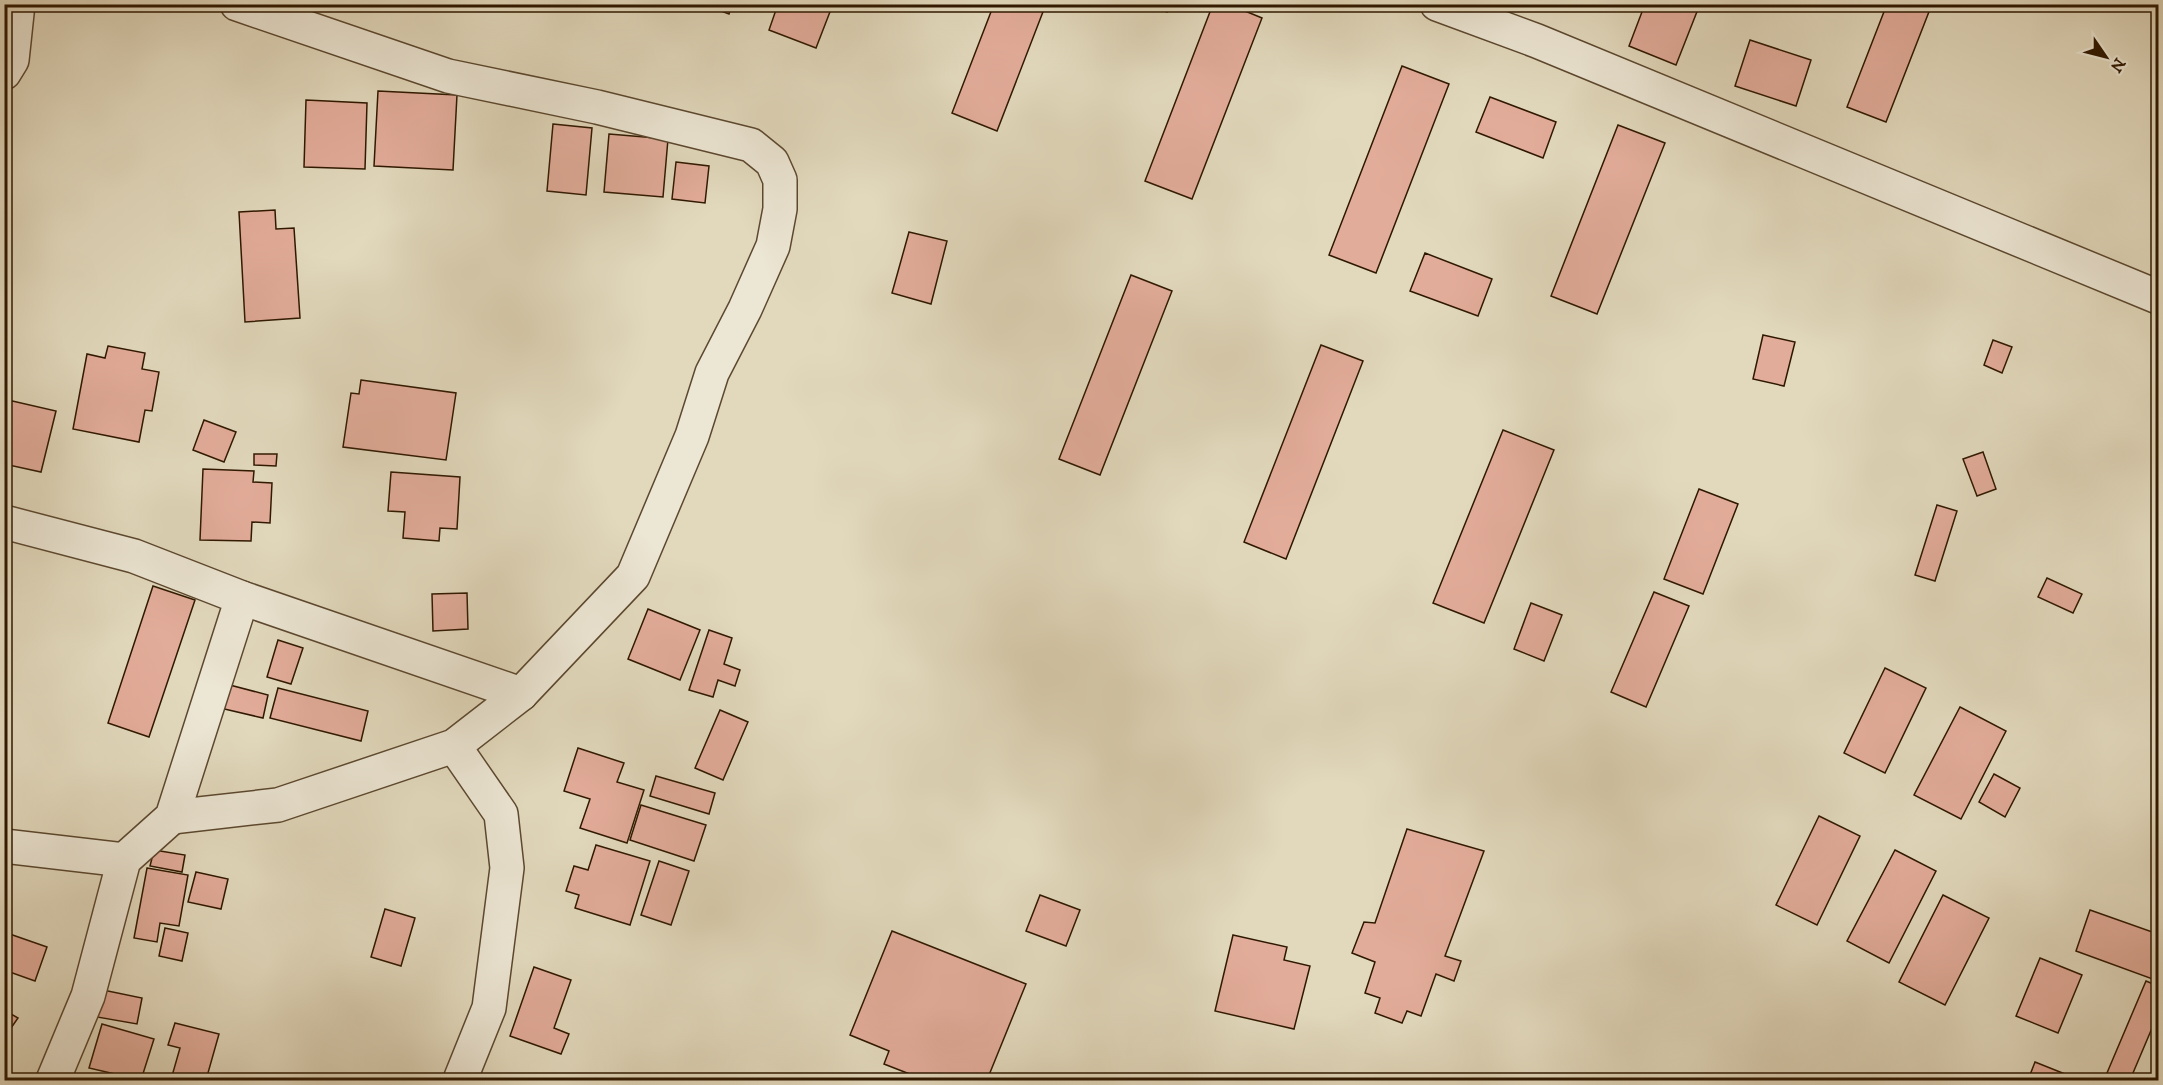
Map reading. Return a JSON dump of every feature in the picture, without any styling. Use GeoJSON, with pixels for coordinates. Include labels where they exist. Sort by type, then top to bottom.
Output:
{"type":"FeatureCollection","features":[{"type":"Feature","properties":{"kind":"street"},"geometry":{"type":"LineString","coordinates":[[4,73],[12,60],[18,4]]}},
{"type":"Feature","properties":{"kind":"street"},"geometry":{"type":"LineString","coordinates":[[172,817],[278,805],[454,746],[521,694],[633,576],[692,436],[712,373],[745,309],[773,246],[780,208],[780,180],[771,162],[750,145],[597,107],[448,76],[237,4]]}},
{"type":"Feature","properties":{"kind":"street"},"geometry":{"type":"LineString","coordinates":[[1437,4],[1537,41],[2158,297]]}},
{"type":"Feature","properties":{"kind":"street"},"geometry":{"type":"LineString","coordinates":[[4,522],[134,556],[242,598],[521,694]]}},
{"type":"Feature","properties":{"kind":"street"},"geometry":{"type":"LineString","coordinates":[[53,1080],[88,996],[124,860],[172,817],[242,598]]}},
{"type":"Feature","properties":{"kind":"street"},"geometry":{"type":"LineString","coordinates":[[454,746],[501,814],[507,868],[489,1008],[460,1080]]}},
{"type":"Feature","properties":{"kind":"street"},"geometry":{"type":"LineString","coordinates":[[4,846],[124,860]]}},
{"type":"Feature","properties":{"kind":"building"},"geometry":{"type":"Polygon","coordinates":[[[703,4],[732,4],[729,14],[703,4]]]}},
{"type":"Feature","properties":{"kind":"building"},"geometry":{"type":"Polygon","coordinates":[[[778,4],[833,4],[816,48],[769,30],[778,4]]]}},
{"type":"Feature","properties":{"kind":"building"},"geometry":{"type":"Polygon","coordinates":[[[994,4],[1046,4],[997,131],[952,113],[994,4]]]}},
{"type":"Feature","properties":{"kind":"building"},"geometry":{"type":"Polygon","coordinates":[[[1148,4],[1170,4],[1167,12],[1148,4]]]}},
{"type":"Feature","properties":{"kind":"building"},"geometry":{"type":"Polygon","coordinates":[[[1213,4],[1228,4],[1262,18],[1192,199],[1145,181],[1213,4]]]}},
{"type":"Feature","properties":{"kind":"building"},"geometry":{"type":"Polygon","coordinates":[[[1645,4],[1700,4],[1676,65],[1629,46],[1645,4]]]}},
{"type":"Feature","properties":{"kind":"building"},"geometry":{"type":"Polygon","coordinates":[[[1887,4],[1932,4],[1886,122],[1847,107],[1887,4]]]}},
{"type":"Feature","properties":{"kind":"building"},"geometry":{"type":"Polygon","coordinates":[[[1750,40],[1811,60],[1796,106],[1735,86],[1750,40]]]}},
{"type":"Feature","properties":{"kind":"building"},"geometry":{"type":"Polygon","coordinates":[[[1402,66],[1449,84],[1376,273],[1329,255],[1402,66]]]}},
{"type":"Feature","properties":{"kind":"building"},"geometry":{"type":"Polygon","coordinates":[[[378,91],[457,95],[453,170],[374,166],[378,91]]]}},
{"type":"Feature","properties":{"kind":"building"},"geometry":{"type":"Polygon","coordinates":[[[1490,97],[1556,122],[1543,158],[1476,132],[1490,97]]]}},
{"type":"Feature","properties":{"kind":"building"},"geometry":{"type":"Polygon","coordinates":[[[306,100],[367,103],[365,169],[304,167],[306,100]]]}},
{"type":"Feature","properties":{"kind":"building"},"geometry":{"type":"Polygon","coordinates":[[[553,124],[592,128],[586,195],[547,191],[553,124]]]}},
{"type":"Feature","properties":{"kind":"building"},"geometry":{"type":"Polygon","coordinates":[[[1618,125],[1665,143],[1597,314],[1551,296],[1618,125]]]}},
{"type":"Feature","properties":{"kind":"building"},"geometry":{"type":"Polygon","coordinates":[[[609,134],[668,139],[663,197],[604,192],[609,134]]]}},
{"type":"Feature","properties":{"kind":"building"},"geometry":{"type":"Polygon","coordinates":[[[676,162],[709,166],[705,203],[672,199],[676,162]]]}},
{"type":"Feature","properties":{"kind":"building"},"geometry":{"type":"Polygon","coordinates":[[[275,210],[276,229],[294,228],[300,318],[245,322],[239,212],[275,210]]]}},
{"type":"Feature","properties":{"kind":"building"},"geometry":{"type":"Polygon","coordinates":[[[909,232],[947,241],[931,304],[892,293],[909,232]]]}},
{"type":"Feature","properties":{"kind":"building"},"geometry":{"type":"Polygon","coordinates":[[[1425,253],[1492,279],[1478,316],[1410,291],[1425,253]]]}},
{"type":"Feature","properties":{"kind":"building"},"geometry":{"type":"Polygon","coordinates":[[[1131,275],[1172,291],[1100,475],[1059,459],[1131,275]]]}},
{"type":"Feature","properties":{"kind":"building"},"geometry":{"type":"Polygon","coordinates":[[[1763,335],[1795,342],[1784,386],[1753,379],[1763,335]]]}},
{"type":"Feature","properties":{"kind":"building"},"geometry":{"type":"Polygon","coordinates":[[[1993,340],[2012,347],[2002,373],[1984,365],[1993,340]]]}},
{"type":"Feature","properties":{"kind":"building"},"geometry":{"type":"Polygon","coordinates":[[[1321,345],[1363,361],[1286,559],[1244,542],[1321,345]]]}},
{"type":"Feature","properties":{"kind":"building"},"geometry":{"type":"Polygon","coordinates":[[[108,346],[145,353],[142,369],[159,372],[152,411],[145,410],[139,442],[73,429],[87,354],[105,358],[108,346]]]}},
{"type":"Feature","properties":{"kind":"building"},"geometry":{"type":"Polygon","coordinates":[[[361,380],[456,393],[446,460],[343,447],[351,393],[359,394],[361,380]]]}},
{"type":"Feature","properties":{"kind":"building"},"geometry":{"type":"Polygon","coordinates":[[[8,400],[56,411],[41,472],[4,464],[4,414],[8,400]]]}},
{"type":"Feature","properties":{"kind":"building"},"geometry":{"type":"Polygon","coordinates":[[[204,420],[236,432],[224,462],[193,450],[204,420]]]}},
{"type":"Feature","properties":{"kind":"building"},"geometry":{"type":"Polygon","coordinates":[[[1503,430],[1554,450],[1484,623],[1433,603],[1503,430]]]}},
{"type":"Feature","properties":{"kind":"building"},"geometry":{"type":"Polygon","coordinates":[[[1983,452],[1996,489],[1977,496],[1963,459],[1983,452]]]}},
{"type":"Feature","properties":{"kind":"building"},"geometry":{"type":"Polygon","coordinates":[[[254,454],[277,454],[276,466],[254,465],[254,454]]]}},
{"type":"Feature","properties":{"kind":"building"},"geometry":{"type":"Polygon","coordinates":[[[203,469],[254,471],[253,482],[272,483],[270,523],[252,522],[251,541],[200,540],[203,469]]]}},
{"type":"Feature","properties":{"kind":"building"},"geometry":{"type":"Polygon","coordinates":[[[391,472],[460,477],[457,529],[440,528],[439,541],[403,538],[405,512],[388,511],[391,472]]]}},
{"type":"Feature","properties":{"kind":"building"},"geometry":{"type":"Polygon","coordinates":[[[1699,489],[1738,504],[1703,594],[1664,579],[1699,489]]]}},
{"type":"Feature","properties":{"kind":"building"},"geometry":{"type":"Polygon","coordinates":[[[1937,505],[1957,511],[1935,581],[1915,575],[1937,505]]]}},
{"type":"Feature","properties":{"kind":"building"},"geometry":{"type":"Polygon","coordinates":[[[2047,578],[2082,594],[2073,613],[2038,597],[2047,578]]]}},
{"type":"Feature","properties":{"kind":"building"},"geometry":{"type":"Polygon","coordinates":[[[153,586],[195,600],[149,737],[108,723],[153,586]]]}},
{"type":"Feature","properties":{"kind":"building"},"geometry":{"type":"Polygon","coordinates":[[[1654,592],[1689,606],[1646,707],[1611,692],[1654,592]]]}},
{"type":"Feature","properties":{"kind":"building"},"geometry":{"type":"Polygon","coordinates":[[[467,593],[468,629],[433,631],[432,594],[467,593]]]}},
{"type":"Feature","properties":{"kind":"building"},"geometry":{"type":"Polygon","coordinates":[[[1531,603],[1562,615],[1544,661],[1514,649],[1531,603]]]}},
{"type":"Feature","properties":{"kind":"building"},"geometry":{"type":"Polygon","coordinates":[[[648,609],[700,630],[680,680],[628,659],[648,609]]]}},
{"type":"Feature","properties":{"kind":"building"},"geometry":{"type":"Polygon","coordinates":[[[709,630],[732,638],[724,664],[740,670],[735,686],[718,680],[713,697],[689,690],[709,630]]]}},
{"type":"Feature","properties":{"kind":"building"},"geometry":{"type":"Polygon","coordinates":[[[278,640],[303,648],[291,684],[267,677],[278,640]]]}},
{"type":"Feature","properties":{"kind":"building"},"geometry":{"type":"Polygon","coordinates":[[[1885,668],[1926,688],[1885,773],[1844,753],[1885,668]]]}},
{"type":"Feature","properties":{"kind":"building"},"geometry":{"type":"Polygon","coordinates":[[[226,684],[268,695],[263,718],[220,708],[226,684]]]}},
{"type":"Feature","properties":{"kind":"building"},"geometry":{"type":"Polygon","coordinates":[[[278,688],[368,711],[361,741],[270,718],[278,688]]]}},
{"type":"Feature","properties":{"kind":"building"},"geometry":{"type":"Polygon","coordinates":[[[1960,707],[2006,731],[1961,819],[1914,795],[1960,707]]]}},
{"type":"Feature","properties":{"kind":"building"},"geometry":{"type":"Polygon","coordinates":[[[720,710],[748,722],[723,780],[695,768],[720,710]]]}},
{"type":"Feature","properties":{"kind":"building"},"geometry":{"type":"Polygon","coordinates":[[[578,748],[624,763],[617,782],[644,790],[627,843],[580,828],[590,799],[564,791],[578,748]]]}},
{"type":"Feature","properties":{"kind":"building"},"geometry":{"type":"Polygon","coordinates":[[[1994,774],[2020,788],[2005,817],[1979,802],[1994,774]]]}},
{"type":"Feature","properties":{"kind":"building"},"geometry":{"type":"Polygon","coordinates":[[[656,776],[715,793],[709,814],[650,796],[656,776]]]}},
{"type":"Feature","properties":{"kind":"building"},"geometry":{"type":"Polygon","coordinates":[[[641,805],[706,825],[694,861],[630,840],[641,805]]]}},
{"type":"Feature","properties":{"kind":"building"},"geometry":{"type":"Polygon","coordinates":[[[1819,816],[1860,836],[1817,925],[1776,905],[1819,816]]]}},
{"type":"Feature","properties":{"kind":"building"},"geometry":{"type":"Polygon","coordinates":[[[1407,829],[1484,851],[1445,956],[1461,961],[1454,981],[1436,974],[1421,1016],[1407,1011],[1402,1023],[1375,1013],[1380,998],[1365,993],[1375,962],[1352,953],[1364,922],[1375,923],[1407,829]]]}},
{"type":"Feature","properties":{"kind":"building"},"geometry":{"type":"Polygon","coordinates":[[[596,845],[650,861],[630,925],[575,908],[579,895],[566,891],[574,866],[588,870],[596,845]]]}},
{"type":"Feature","properties":{"kind":"building"},"geometry":{"type":"Polygon","coordinates":[[[154,850],[185,855],[182,872],[150,866],[154,850]]]}},
{"type":"Feature","properties":{"kind":"building"},"geometry":{"type":"Polygon","coordinates":[[[1895,850],[1936,871],[1889,963],[1847,941],[1895,850]]]}},
{"type":"Feature","properties":{"kind":"building"},"geometry":{"type":"Polygon","coordinates":[[[659,861],[689,871],[671,925],[641,915],[659,861]]]}},
{"type":"Feature","properties":{"kind":"building"},"geometry":{"type":"Polygon","coordinates":[[[147,868],[188,875],[179,926],[160,923],[157,942],[134,938],[147,868]]]}},
{"type":"Feature","properties":{"kind":"building"},"geometry":{"type":"Polygon","coordinates":[[[196,872],[228,879],[221,909],[188,902],[196,872]]]}},
{"type":"Feature","properties":{"kind":"building"},"geometry":{"type":"Polygon","coordinates":[[[1040,895],[1080,910],[1066,946],[1026,931],[1040,895]]]}},
{"type":"Feature","properties":{"kind":"building"},"geometry":{"type":"Polygon","coordinates":[[[1943,895],[1989,918],[1945,1005],[1899,982],[1943,895]]]}},
{"type":"Feature","properties":{"kind":"building"},"geometry":{"type":"Polygon","coordinates":[[[385,909],[415,918],[401,966],[371,957],[385,909]]]}},
{"type":"Feature","properties":{"kind":"building"},"geometry":{"type":"Polygon","coordinates":[[[2090,910],[2158,934],[2158,981],[2076,951],[2090,910]]]}},
{"type":"Feature","properties":{"kind":"building"},"geometry":{"type":"Polygon","coordinates":[[[165,928],[188,933],[182,961],[159,956],[165,928]]]}},
{"type":"Feature","properties":{"kind":"building"},"geometry":{"type":"Polygon","coordinates":[[[892,931],[1026,984],[987,1080],[925,1080],[884,1064],[889,1051],[850,1035],[892,931]]]}},
{"type":"Feature","properties":{"kind":"building"},"geometry":{"type":"Polygon","coordinates":[[[4,932],[47,947],[35,981],[4,970],[4,932]]]}},
{"type":"Feature","properties":{"kind":"building"},"geometry":{"type":"Polygon","coordinates":[[[1233,935],[1287,947],[1284,960],[1310,966],[1294,1029],[1215,1011],[1233,935]]]}},
{"type":"Feature","properties":{"kind":"building"},"geometry":{"type":"Polygon","coordinates":[[[2040,958],[2082,975],[2058,1033],[2016,1016],[2040,958]]]}},
{"type":"Feature","properties":{"kind":"building"},"geometry":{"type":"Polygon","coordinates":[[[534,967],[571,980],[554,1028],[569,1034],[561,1054],[510,1036],[534,967]]]}},
{"type":"Feature","properties":{"kind":"building"},"geometry":{"type":"Polygon","coordinates":[[[2146,981],[2158,986],[2158,1014],[2130,1080],[2104,1080],[2146,981]]]}},
{"type":"Feature","properties":{"kind":"building"},"geometry":{"type":"Polygon","coordinates":[[[103,990],[142,998],[137,1024],[97,1017],[103,990]]]}},
{"type":"Feature","properties":{"kind":"building"},"geometry":{"type":"Polygon","coordinates":[[[4,1010],[18,1018],[4,1038],[4,1010]]]}},
{"type":"Feature","properties":{"kind":"building"},"geometry":{"type":"Polygon","coordinates":[[[175,1023],[219,1034],[206,1080],[188,1080],[172,1076],[180,1048],[168,1045],[175,1023]]]}},
{"type":"Feature","properties":{"kind":"building"},"geometry":{"type":"Polygon","coordinates":[[[102,1024],[154,1039],[141,1080],[89,1068],[102,1024]]]}},
{"type":"Feature","properties":{"kind":"building"},"geometry":{"type":"Polygon","coordinates":[[[2035,1062],[2080,1080],[2028,1080],[2035,1062]]]}}]}
